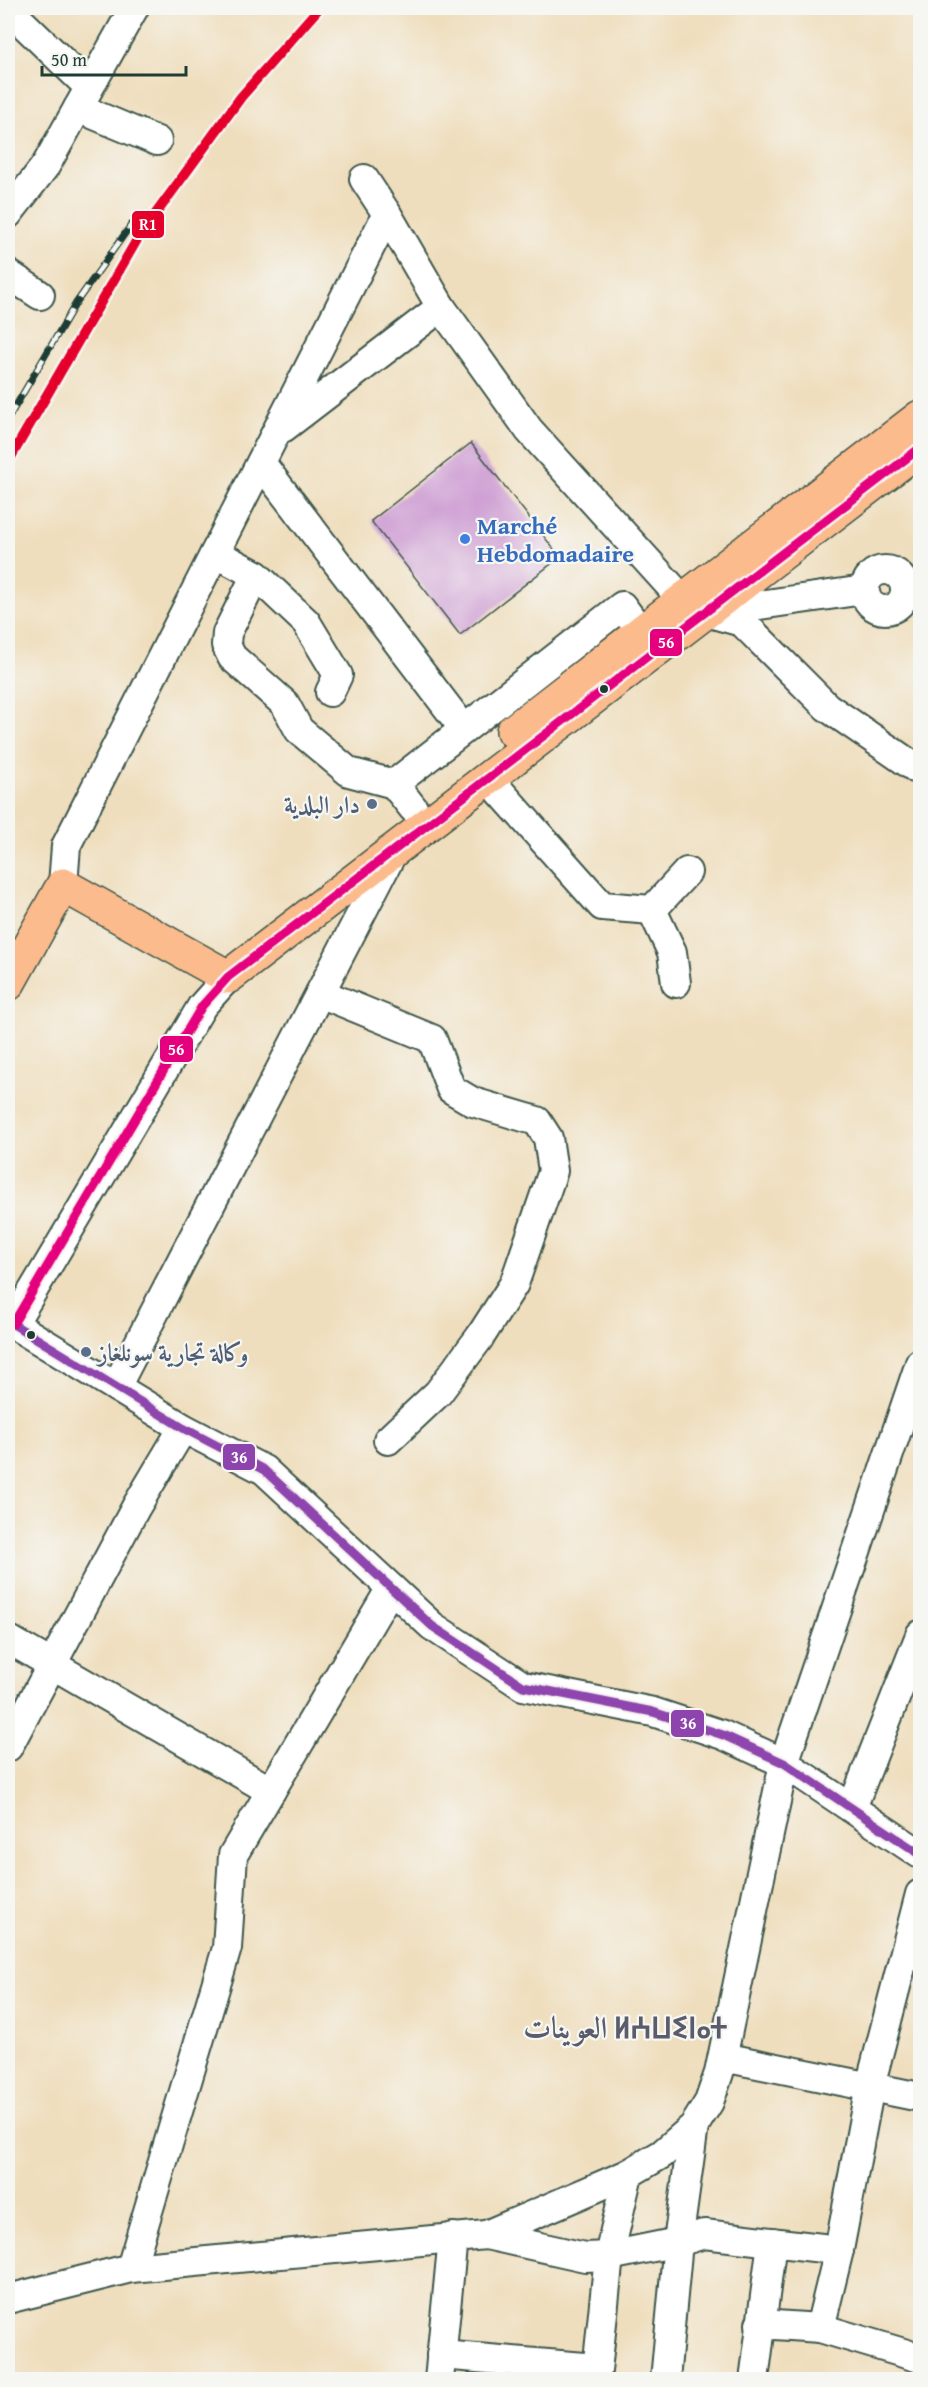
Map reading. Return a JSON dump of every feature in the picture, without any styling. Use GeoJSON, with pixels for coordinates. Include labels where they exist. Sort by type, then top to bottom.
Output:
{"type":"FeatureCollection","features":[{"type":"Feature","properties":{"kind":"main road"},"geometry":{"type":"LineString","coordinates":[[218,971],[394,850],[488,778],[694,606],[867,473],[921,417]]}},
{"type":"Feature","properties":{"kind":"main road"},"geometry":{"type":"LineString","coordinates":[[867,473],[921,448]]}},
{"type":"Feature","properties":{"kind":"main road"},"geometry":{"type":"LineString","coordinates":[[218,971],[403,796],[641,632],[694,606]]}},
{"type":"Feature","properties":{"kind":"main road"},"geometry":{"type":"LineString","coordinates":[[8,984],[63,885],[218,971]]}},
{"type":"Feature","properties":{"kind":"street"},"geometry":{"type":"LineString","coordinates":[[8,214],[46,165],[134,8]]}},
{"type":"Feature","properties":{"kind":"street"},"geometry":{"type":"LineString","coordinates":[[8,9],[84,98],[157,141]]}},
{"type":"Feature","properties":{"kind":"street"},"geometry":{"type":"LineString","coordinates":[[364,179],[441,307],[529,430],[694,606],[742,622],[827,707],[921,771]]}},
{"type":"Feature","properties":{"kind":"street"},"geometry":{"type":"LineString","coordinates":[[63,885],[66,846],[387,214]]}},
{"type":"Feature","properties":{"kind":"street"},"geometry":{"type":"LineString","coordinates":[[8,274],[40,295]]}},
{"type":"Feature","properties":{"kind":"street"},"geometry":{"type":"LineString","coordinates":[[276,434],[441,307]]}},
{"type":"Feature","properties":{"kind":"street"},"geometry":{"type":"LineString","coordinates":[[261,463],[464,729]]}},
{"type":"Feature","properties":{"kind":"street"},"geometry":{"type":"LineString","coordinates":[[215,553],[256,575],[306,622],[338,675],[330,692]]}},
{"type":"Feature","properties":{"kind":"street"},"geometry":{"type":"LineString","coordinates":[[256,575],[227,633],[226,645],[232,657],[285,704],[299,730],[349,772],[403,796],[464,729],[622,606],[641,632]]}},
{"type":"Feature","properties":{"kind":"street"},"geometry":{"type":"LineString","coordinates":[[694,606],[864,590]]}},
{"type":"Feature","properties":{"kind":"street"},"geometry":{"type":"LineString","coordinates":[[488,778],[602,906],[652,910]]}},
{"type":"Feature","properties":{"kind":"street"},"geometry":{"type":"LineString","coordinates":[[116,1387],[394,850]]}},
{"type":"Feature","properties":{"kind":"street"},"geometry":{"type":"LineString","coordinates":[[652,910],[687,872]]}},
{"type":"Feature","properties":{"kind":"street"},"geometry":{"type":"LineString","coordinates":[[652,910],[672,952],[676,983]]}},
{"type":"Feature","properties":{"kind":"street"},"geometry":{"type":"LineString","coordinates":[[218,971],[202,1006],[10,1323],[183,1428],[264,1470],[432,1626],[523,1686],[652,1712],[723,1735],[784,1763],[921,1854]]}},
{"type":"Feature","properties":{"kind":"street"},"geometry":{"type":"LineString","coordinates":[[320,993],[432,1039],[451,1089],[472,1102],[537,1121],[548,1138],[553,1171],[514,1284],[480,1337],[438,1393],[388,1440]]}},
{"type":"Feature","properties":{"kind":"street"},"geometry":{"type":"LineString","coordinates":[[486,2235],[628,2174],[662,2154],[694,2126],[709,2102],[723,2057],[784,1763],[921,1363]]}},
{"type":"Feature","properties":{"kind":"street"},"geometry":{"type":"LineString","coordinates":[[8,1747],[136,1507],[183,1428]]}},
{"type":"Feature","properties":{"kind":"street"},"geometry":{"type":"LineString","coordinates":[[131,2268],[227,1948],[233,1855],[391,1588]]}},
{"type":"Feature","properties":{"kind":"street"},"geometry":{"type":"LineString","coordinates":[[852,1808],[921,1635]]}},
{"type":"Feature","properties":{"kind":"street"},"geometry":{"type":"LineString","coordinates":[[8,1639],[271,1791]]}},
{"type":"Feature","properties":{"kind":"street"},"geometry":{"type":"LineString","coordinates":[[820,2328],[839,2250],[870,2086],[921,1894]]}},
{"type":"Feature","properties":{"kind":"street"},"geometry":{"type":"LineString","coordinates":[[723,2057],[921,2097]]}},
{"type":"Feature","properties":{"kind":"street"},"geometry":{"type":"LineString","coordinates":[[665,2379],[678,2241],[694,2126]]}},
{"type":"Feature","properties":{"kind":"street"},"geometry":{"type":"LineString","coordinates":[[453,2237],[440,2367],[596,2374],[609,2256],[628,2174]]}},
{"type":"Feature","properties":{"kind":"street"},"geometry":{"type":"LineString","coordinates":[[8,2299],[131,2268],[486,2235],[585,2257],[609,2256],[704,2234],[839,2250]]}},
{"type":"Feature","properties":{"kind":"street"},"geometry":{"type":"LineString","coordinates":[[753,2379],[772,2242]]}},
{"type":"Feature","properties":{"kind":"street"},"geometry":{"type":"LineString","coordinates":[[760,2324],[820,2328],[921,2358]]}},
{"type":"Feature","properties":{"kind":"building","name":"Marché Hebdomadaire"},"geometry":{"type":"Polygon","coordinates":[[[471,443],[560,557],[460,635],[371,521],[471,443]]]}},
{"type":"Feature","properties":{"kind":"railway"},"geometry":{"type":"LineString","coordinates":[[8,419],[76,303],[131,225]]}},
{"type":"Feature","properties":{"kind":"transit line","name":"R1"},"geometry":{"type":"LineString","coordinates":[[8,462],[138,238],[241,97],[319,8]]}},
{"type":"Feature","properties":{"kind":"transit line","name":"56"},"geometry":{"type":"LineString","coordinates":[[13,1324],[202,1006],[228,977],[920,448]]}},
{"type":"Feature","properties":{"kind":"transit line","name":"36"},"geometry":{"type":"LineString","coordinates":[[8,1321],[183,1428],[264,1470],[432,1626],[523,1686],[653,1712],[723,1735],[784,1763],[920,1854]]}},
{"type":"Feature","properties":{"kind":"place","name":"Marché Hebdomadaire"},"geometry":{"type":"Point","coordinates":[465,539]}},
{"type":"Feature","properties":{"kind":"place","name":"دار البلدية"},"geometry":{"type":"Point","coordinates":[372,804]}},
{"type":"Feature","properties":{"kind":"place","name":"وكالة تجارية سونلغاز"},"geometry":{"type":"Point","coordinates":[86,1352]}},
{"type":"Feature","properties":{"kind":"district","name":"العوينات ⵍⵄⵡⵉⵏⴰⵜ"},"geometry":{"type":"Point","coordinates":[625,2027]}}]}
